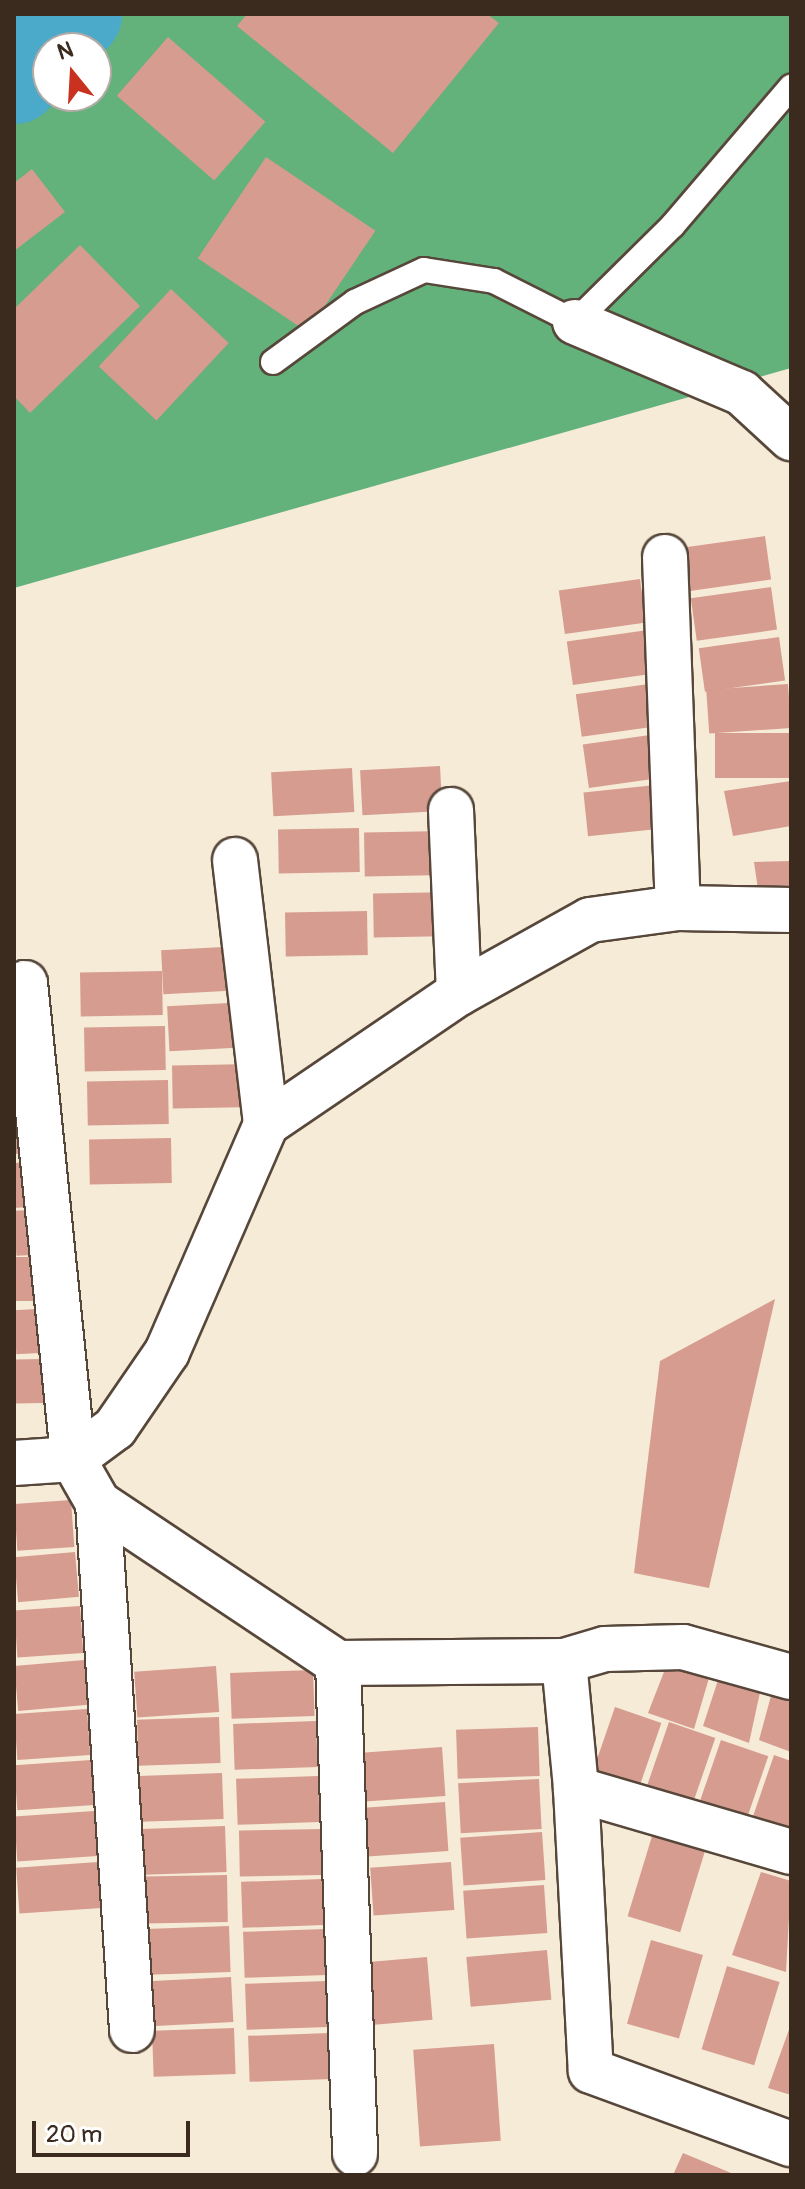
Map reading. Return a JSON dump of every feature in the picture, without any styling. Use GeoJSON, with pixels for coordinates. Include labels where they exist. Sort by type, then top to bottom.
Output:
{"type":"FeatureCollection","features":[{"type":"Feature","properties":{"kind":"street"},"geometry":{"type":"LineString","coordinates":[[575,322],[742,393],[791,438]]}},
{"type":"Feature","properties":{"kind":"street"},"geometry":{"type":"LineString","coordinates":[[665,557],[678,908]]}},
{"type":"Feature","properties":{"kind":"street"},"geometry":{"type":"LineString","coordinates":[[451,810],[459,993]]}},
{"type":"Feature","properties":{"kind":"street"},"geometry":{"type":"LineString","coordinates":[[14,1463],[73,1459],[115,1428],[167,1352],[266,1124],[235,860]]}},
{"type":"Feature","properties":{"kind":"street"},"geometry":{"type":"LineString","coordinates":[[266,1124],[459,993],[590,920],[678,908],[791,910]]}},
{"type":"Feature","properties":{"kind":"street"},"geometry":{"type":"LineString","coordinates":[[25,983],[73,1459],[98,1503],[132,2030]]}},
{"type":"Feature","properties":{"kind":"street"},"geometry":{"type":"LineString","coordinates":[[98,1503],[338,1663],[564,1661],[605,1649],[683,1647],[791,1677]]}},
{"type":"Feature","properties":{"kind":"street"},"geometry":{"type":"LineString","coordinates":[[564,1661],[576,1789],[591,2071],[791,2144]]}},
{"type":"Feature","properties":{"kind":"street"},"geometry":{"type":"LineString","coordinates":[[338,1663],[355,2154]]}},
{"type":"Feature","properties":{"kind":"street"},"geometry":{"type":"LineString","coordinates":[[576,1789],[791,1852]]}},
{"type":"Feature","properties":{"kind":"lane"},"geometry":{"type":"LineString","coordinates":[[273,362],[355,302],[424,270],[494,281],[575,322],[673,225],[791,87]]}},
{"type":"Feature","properties":{"kind":"green space"},"geometry":{"type":"Polygon","coordinates":[[[14,14],[791,14],[791,368],[14,588],[14,14]]]}},
{"type":"Feature","properties":{"kind":"building"},"geometry":{"type":"Polygon","coordinates":[[[247,14],[487,14],[499,23],[393,153],[237,26],[247,14]]]}},
{"type":"Feature","properties":{"kind":"building"},"geometry":{"type":"Polygon","coordinates":[[[168,37],[265,122],[214,180],[117,96],[168,37]]]}},
{"type":"Feature","properties":{"kind":"building"},"geometry":{"type":"Polygon","coordinates":[[[266,157],[375,231],[307,332],[198,258],[266,157]]]}},
{"type":"Feature","properties":{"kind":"building"},"geometry":{"type":"Polygon","coordinates":[[[32,169],[65,212],[14,251],[14,183],[32,169]]]}},
{"type":"Feature","properties":{"kind":"building"},"geometry":{"type":"Polygon","coordinates":[[[80,245],[140,306],[30,413],[14,396],[14,309],[80,245]]]}},
{"type":"Feature","properties":{"kind":"building"},"geometry":{"type":"Polygon","coordinates":[[[171,289],[229,343],[156,420],[99,367],[171,289]]]}},
{"type":"Feature","properties":{"kind":"building"},"geometry":{"type":"Polygon","coordinates":[[[765,536],[771,580],[690,591],[684,547],[765,536]]]}},
{"type":"Feature","properties":{"kind":"building"},"geometry":{"type":"Polygon","coordinates":[[[640,579],[646,623],[565,634],[559,590],[640,579]]]}},
{"type":"Feature","properties":{"kind":"building"},"geometry":{"type":"Polygon","coordinates":[[[771,587],[777,630],[697,641],[691,598],[771,587]]]}},
{"type":"Feature","properties":{"kind":"building"},"geometry":{"type":"Polygon","coordinates":[[[648,630],[654,674],[573,685],[567,641],[648,630]]]}},
{"type":"Feature","properties":{"kind":"building"},"geometry":{"type":"Polygon","coordinates":[[[779,637],[785,681],[705,692],[699,648],[779,637]]]}},
{"type":"Feature","properties":{"kind":"building"},"geometry":{"type":"Polygon","coordinates":[[[656,683],[662,726],[582,737],[576,694],[656,683]]]}},
{"type":"Feature","properties":{"kind":"building"},"geometry":{"type":"Polygon","coordinates":[[[788,684],[791,728],[709,734],[706,690],[788,684]]]}},
{"type":"Feature","properties":{"kind":"building"},"geometry":{"type":"Polygon","coordinates":[[[664,733],[670,777],[589,788],[583,744],[664,733]]]}},
{"type":"Feature","properties":{"kind":"building"},"geometry":{"type":"Polygon","coordinates":[[[715,733],[791,733],[791,778],[715,778],[715,733]]]}},
{"type":"Feature","properties":{"kind":"building"},"geometry":{"type":"Polygon","coordinates":[[[440,766],[442,811],[362,815],[360,770],[440,766]]]}},
{"type":"Feature","properties":{"kind":"building"},"geometry":{"type":"Polygon","coordinates":[[[352,768],[354,812],[273,816],[271,772],[352,768]]]}},
{"type":"Feature","properties":{"kind":"building"},"geometry":{"type":"Polygon","coordinates":[[[791,781],[791,826],[733,836],[724,791],[791,781]]]}},
{"type":"Feature","properties":{"kind":"building"},"geometry":{"type":"Polygon","coordinates":[[[665,784],[670,828],[588,836],[583,793],[665,784]]]}},
{"type":"Feature","properties":{"kind":"building"},"geometry":{"type":"Polygon","coordinates":[[[359,828],[360,872],[279,873],[278,829],[359,828]]]}},
{"type":"Feature","properties":{"kind":"building"},"geometry":{"type":"Polygon","coordinates":[[[445,831],[446,875],[365,876],[364,832],[445,831]]]}},
{"type":"Feature","properties":{"kind":"building"},"geometry":{"type":"Polygon","coordinates":[[[791,861],[791,905],[760,903],[754,862],[791,861]]]}},
{"type":"Feature","properties":{"kind":"building"},"geometry":{"type":"Polygon","coordinates":[[[455,892],[456,936],[374,937],[373,893],[455,892]]]}},
{"type":"Feature","properties":{"kind":"building"},"geometry":{"type":"Polygon","coordinates":[[[367,911],[368,955],[286,956],[285,912],[367,911]]]}},
{"type":"Feature","properties":{"kind":"building"},"geometry":{"type":"Polygon","coordinates":[[[242,946],[244,990],[163,994],[161,950],[242,946]]]}},
{"type":"Feature","properties":{"kind":"building"},"geometry":{"type":"Polygon","coordinates":[[[162,971],[163,1015],[81,1016],[80,972],[162,971]]]}},
{"type":"Feature","properties":{"kind":"building"},"geometry":{"type":"Polygon","coordinates":[[[248,1002],[250,1047],[169,1051],[167,1006],[248,1002]]]}},
{"type":"Feature","properties":{"kind":"building"},"geometry":{"type":"Polygon","coordinates":[[[165,1026],[166,1070],[85,1071],[84,1027],[165,1026]]]}},
{"type":"Feature","properties":{"kind":"building"},"geometry":{"type":"Polygon","coordinates":[[[253,1064],[254,1107],[173,1108],[172,1065],[253,1064]]]}},
{"type":"Feature","properties":{"kind":"building"},"geometry":{"type":"Polygon","coordinates":[[[168,1080],[169,1124],[88,1125],[87,1081],[168,1080]]]}},
{"type":"Feature","properties":{"kind":"building"},"geometry":{"type":"Polygon","coordinates":[[[14,1109],[28,1109],[30,1153],[14,1154],[14,1109]]]}},
{"type":"Feature","properties":{"kind":"building"},"geometry":{"type":"Polygon","coordinates":[[[171,1138],[172,1183],[90,1184],[89,1139],[171,1138]]]}},
{"type":"Feature","properties":{"kind":"building"},"geometry":{"type":"Polygon","coordinates":[[[26,1162],[28,1207],[14,1208],[14,1163],[26,1162]]]}},
{"type":"Feature","properties":{"kind":"building"},"geometry":{"type":"Polygon","coordinates":[[[30,1210],[32,1255],[16,1256],[14,1211],[30,1210]]]}},
{"type":"Feature","properties":{"kind":"building"},"geometry":{"type":"Polygon","coordinates":[[[14,1257],[41,1257],[41,1301],[14,1301],[14,1257]]]}},
{"type":"Feature","properties":{"kind":"building"},"geometry":{"type":"Polygon","coordinates":[[[775,1299],[709,1588],[634,1573],[660,1361],[775,1299]]]}},
{"type":"Feature","properties":{"kind":"building"},"geometry":{"type":"Polygon","coordinates":[[[37,1309],[39,1353],[16,1354],[14,1310],[37,1309]]]}},
{"type":"Feature","properties":{"kind":"building"},"geometry":{"type":"Polygon","coordinates":[[[43,1359],[44,1403],[15,1403],[14,1360],[43,1359]]]}},
{"type":"Feature","properties":{"kind":"building"},"geometry":{"type":"Polygon","coordinates":[[[71,1500],[74,1547],[17,1551],[14,1504],[71,1500]]]}},
{"type":"Feature","properties":{"kind":"building"},"geometry":{"type":"Polygon","coordinates":[[[75,1552],[79,1597],[18,1602],[14,1557],[75,1552]]]}},
{"type":"Feature","properties":{"kind":"building"},"geometry":{"type":"Polygon","coordinates":[[[80,1606],[83,1653],[17,1657],[14,1611],[80,1606]]]}},
{"type":"Feature","properties":{"kind":"building"},"geometry":{"type":"Polygon","coordinates":[[[669,1659],[711,1671],[694,1729],[648,1713],[669,1659]]]}},
{"type":"Feature","properties":{"kind":"building"},"geometry":{"type":"Polygon","coordinates":[[[84,1660],[88,1705],[18,1711],[14,1666],[84,1660]]]}},
{"type":"Feature","properties":{"kind":"building"},"geometry":{"type":"Polygon","coordinates":[[[216,1666],[219,1712],[137,1718],[134,1672],[216,1666]]]}},
{"type":"Feature","properties":{"kind":"building"},"geometry":{"type":"Polygon","coordinates":[[[313,1670],[315,1716],[232,1719],[230,1673],[313,1670]]]}},
{"type":"Feature","properties":{"kind":"building"},"geometry":{"type":"Polygon","coordinates":[[[721,1671],[762,1683],[749,1743],[703,1726],[721,1671]]]}},
{"type":"Feature","properties":{"kind":"building"},"geometry":{"type":"Polygon","coordinates":[[[774,1685],[791,1690],[791,1752],[759,1740],[774,1685]]]}},
{"type":"Feature","properties":{"kind":"building"},"geometry":{"type":"Polygon","coordinates":[[[615,1707],[661,1723],[635,1800],[588,1785],[615,1707]]]}},
{"type":"Feature","properties":{"kind":"building"},"geometry":{"type":"Polygon","coordinates":[[[87,1709],[90,1755],[17,1760],[14,1714],[87,1709]]]}},
{"type":"Feature","properties":{"kind":"building"},"geometry":{"type":"Polygon","coordinates":[[[219,1717],[221,1763],[139,1766],[137,1720],[219,1717]]]}},
{"type":"Feature","properties":{"kind":"building"},"geometry":{"type":"Polygon","coordinates":[[[316,1721],[318,1767],[235,1770],[233,1724],[316,1721]]]}},
{"type":"Feature","properties":{"kind":"building"},"geometry":{"type":"Polygon","coordinates":[[[669,1722],[715,1738],[689,1815],[642,1800],[669,1722]]]}},
{"type":"Feature","properties":{"kind":"building"},"geometry":{"type":"Polygon","coordinates":[[[538,1727],[540,1776],[458,1779],[456,1730],[538,1727]]]}},
{"type":"Feature","properties":{"kind":"building"},"geometry":{"type":"Polygon","coordinates":[[[721,1740],[768,1756],[742,1833],[695,1817],[721,1740]]]}},
{"type":"Feature","properties":{"kind":"building"},"geometry":{"type":"Polygon","coordinates":[[[442,1747],[445,1796],[365,1802],[361,1753],[442,1747]]]}},
{"type":"Feature","properties":{"kind":"building"},"geometry":{"type":"Polygon","coordinates":[[[774,1755],[791,1761],[791,1847],[748,1831],[774,1755]]]}},
{"type":"Feature","properties":{"kind":"building"},"geometry":{"type":"Polygon","coordinates":[[[91,1760],[94,1805],[17,1810],[14,1765],[91,1760]]]}},
{"type":"Feature","properties":{"kind":"building"},"geometry":{"type":"Polygon","coordinates":[[[222,1773],[224,1819],[141,1822],[139,1776],[222,1773]]]}},
{"type":"Feature","properties":{"kind":"building"},"geometry":{"type":"Polygon","coordinates":[[[318,1776],[320,1822],[238,1825],[236,1779],[318,1776]]]}},
{"type":"Feature","properties":{"kind":"building"},"geometry":{"type":"Polygon","coordinates":[[[539,1779],[542,1829],[461,1833],[458,1783],[539,1779]]]}},
{"type":"Feature","properties":{"kind":"building"},"geometry":{"type":"Polygon","coordinates":[[[445,1802],[448,1851],[368,1857],[364,1808],[445,1802]]]}},
{"type":"Feature","properties":{"kind":"building"},"geometry":{"type":"Polygon","coordinates":[[[94,1811],[97,1856],[17,1861],[14,1817],[94,1811]]]}},
{"type":"Feature","properties":{"kind":"building"},"geometry":{"type":"Polygon","coordinates":[[[225,1826],[227,1872],[144,1875],[142,1829],[225,1826]]]}},
{"type":"Feature","properties":{"kind":"building"},"geometry":{"type":"Polygon","coordinates":[[[322,1829],[323,1875],[240,1876],[239,1830],[322,1829]]]}},
{"type":"Feature","properties":{"kind":"building"},"geometry":{"type":"Polygon","coordinates":[[[542,1832],[545,1880],[464,1886],[460,1838],[542,1832]]]}},
{"type":"Feature","properties":{"kind":"building"},"geometry":{"type":"Polygon","coordinates":[[[653,1833],[706,1849],[680,1932],[628,1916],[653,1833]]]}},
{"type":"Feature","properties":{"kind":"building"},"geometry":{"type":"Polygon","coordinates":[[[98,1862],[101,1908],[19,1914],[16,1868],[98,1862]]]}},
{"type":"Feature","properties":{"kind":"building"},"geometry":{"type":"Polygon","coordinates":[[[451,1862],[454,1910],[374,1916],[370,1868],[451,1862]]]}},
{"type":"Feature","properties":{"kind":"building"},"geometry":{"type":"Polygon","coordinates":[[[761,1872],[791,1881],[786,1972],[732,1955],[761,1872]]]}},
{"type":"Feature","properties":{"kind":"building"},"geometry":{"type":"Polygon","coordinates":[[[227,1875],[228,1922],[145,1923],[144,1876],[227,1875]]]}},
{"type":"Feature","properties":{"kind":"building"},"geometry":{"type":"Polygon","coordinates":[[[323,1879],[325,1925],[243,1928],[241,1882],[323,1879]]]}},
{"type":"Feature","properties":{"kind":"building"},"geometry":{"type":"Polygon","coordinates":[[[544,1885],[547,1933],[467,1939],[463,1891],[544,1885]]]}},
{"type":"Feature","properties":{"kind":"building"},"geometry":{"type":"Polygon","coordinates":[[[229,1926],[231,1972],[148,1975],[146,1929],[229,1926]]]}},
{"type":"Feature","properties":{"kind":"building"},"geometry":{"type":"Polygon","coordinates":[[[325,1929],[327,1975],[245,1978],[243,1932],[325,1929]]]}},
{"type":"Feature","properties":{"kind":"building"},"geometry":{"type":"Polygon","coordinates":[[[651,1940],[703,1955],[679,2039],[627,2024],[651,1940]]]}},
{"type":"Feature","properties":{"kind":"building"},"geometry":{"type":"Polygon","coordinates":[[[547,1950],[551,2000],[471,2007],[466,1957],[547,1950]]]}},
{"type":"Feature","properties":{"kind":"building"},"geometry":{"type":"Polygon","coordinates":[[[427,1957],[432,2020],[372,2025],[366,1962],[427,1957]]]}},
{"type":"Feature","properties":{"kind":"building"},"geometry":{"type":"Polygon","coordinates":[[[727,1966],[780,1982],[754,2065],[702,2049],[727,1966]]]}},
{"type":"Feature","properties":{"kind":"building"},"geometry":{"type":"Polygon","coordinates":[[[231,1977],[233,2022],[150,2026],[148,1981],[231,1977]]]}},
{"type":"Feature","properties":{"kind":"building"},"geometry":{"type":"Polygon","coordinates":[[[327,1981],[329,2027],[247,2030],[245,1984],[327,1981]]]}},
{"type":"Feature","properties":{"kind":"building"},"geometry":{"type":"Polygon","coordinates":[[[791,2024],[791,2095],[768,2088],[791,2024]]]}},
{"type":"Feature","properties":{"kind":"building"},"geometry":{"type":"Polygon","coordinates":[[[234,2028],[236,2074],[154,2077],[152,2031],[234,2028]]]}},
{"type":"Feature","properties":{"kind":"building"},"geometry":{"type":"Polygon","coordinates":[[[330,2033],[332,2079],[250,2082],[248,2036],[330,2033]]]}},
{"type":"Feature","properties":{"kind":"building"},"geometry":{"type":"Polygon","coordinates":[[[494,2044],[501,2141],[420,2146],[413,2050],[494,2044]]]}},
{"type":"Feature","properties":{"kind":"building"},"geometry":{"type":"Polygon","coordinates":[[[683,2153],[736,2175],[673,2175],[683,2153]]]}},
{"type":"Feature","properties":{"kind":"waterway"},"geometry":{"type":"LineString","coordinates":[[14,77],[75,14]]}}]}
